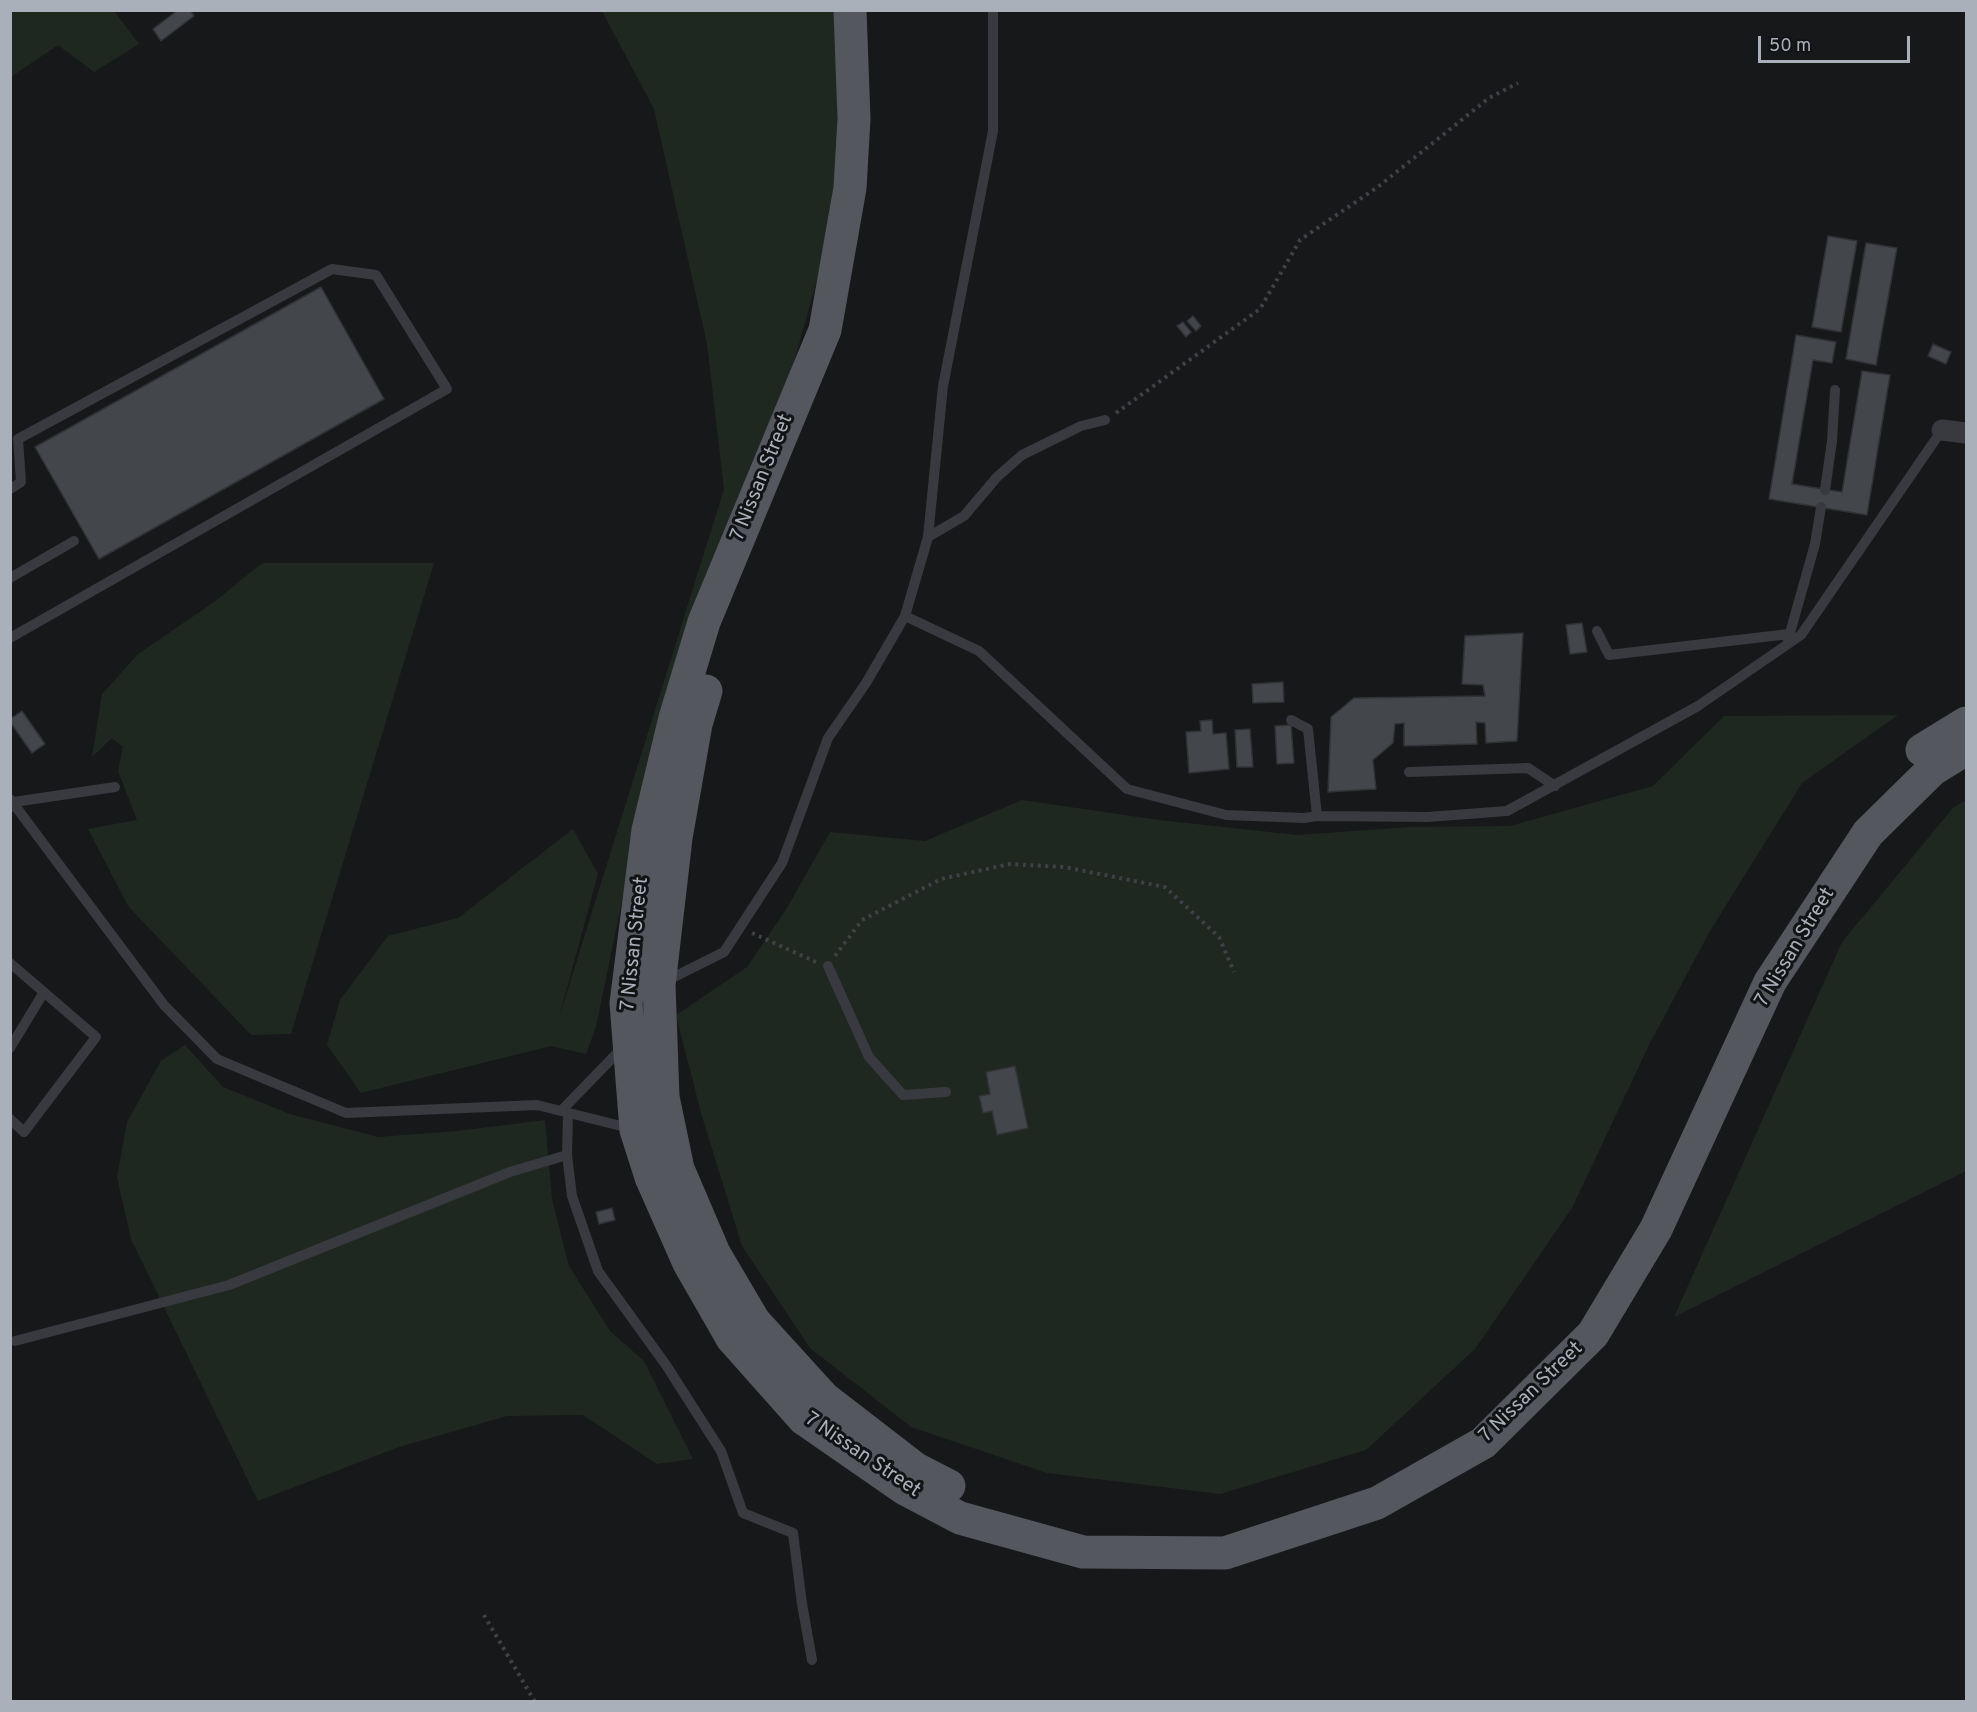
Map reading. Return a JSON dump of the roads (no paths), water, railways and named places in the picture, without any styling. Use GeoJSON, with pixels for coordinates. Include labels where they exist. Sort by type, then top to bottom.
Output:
{"type":"FeatureCollection","features":[{"type":"Feature","properties":{"kind":"main road","name":"7 Nissan Street"},"geometry":{"type":"LineString","coordinates":[[849,10],[854,119],[850,188],[825,330],[704,622],[675,718],[648,830],[643,994],[678,1169],[714,1253],[754,1321],[824,1398],[916,1469],[969,1497],[1086,1529],[1222,1531],[1368,1483],[1469,1425],[1575,1320],[1636,1218],[1751,971],[1850,819],[1916,753],[1966,723]]}},
{"type":"Feature","properties":{"kind":"main road","name":"7 Nissan Street"},"geometry":{"type":"LineString","coordinates":[[872,10],[877,119],[873,191],[846,336],[725,629],[696,724],[676,838],[643,994],[629,1040],[636,1130],[651,1177],[689,1263],[732,1338],[804,1419],[905,1489],[960,1518],[1083,1552],[1225,1553],[1377,1503],[1483,1443],[1593,1334],[1656,1229],[1770,982],[1868,833],[1932,770],[1966,749]]}},
{"type":"Feature","properties":{"kind":"street"},"geometry":{"type":"LineString","coordinates":[[1942,430],[1966,433]]}},
{"type":"Feature","properties":{"kind":"lane"},"geometry":{"type":"LineString","coordinates":[[643,994],[724,952],[782,863],[828,738],[867,683],[905,616],[928,537],[943,386],[993,131],[993,10]]}},
{"type":"Feature","properties":{"kind":"lane"},"geometry":{"type":"LineString","coordinates":[[10,489],[21,482],[18,439],[332,269],[376,275],[447,389],[10,638]]}},
{"type":"Feature","properties":{"kind":"lane"},"geometry":{"type":"LineString","coordinates":[[1825,490],[1832,441],[1835,390]]}},
{"type":"Feature","properties":{"kind":"lane"},"geometry":{"type":"LineString","coordinates":[[928,537],[964,516],[997,477],[1022,454],[1081,426],[1106,420]]}},
{"type":"Feature","properties":{"kind":"lane"},"geometry":{"type":"LineString","coordinates":[[905,616],[979,651],[1127,789],[1226,815],[1304,818],[1317,816],[1428,817],[1507,811],[1698,705],[1801,635],[1942,430]]}},
{"type":"Feature","properties":{"kind":"lane"},"geometry":{"type":"LineString","coordinates":[[1786,646],[1815,544],[1821,507]]}},
{"type":"Feature","properties":{"kind":"lane"},"geometry":{"type":"LineString","coordinates":[[10,578],[74,541]]}},
{"type":"Feature","properties":{"kind":"lane"},"geometry":{"type":"LineString","coordinates":[[1597,631],[1609,656],[1789,634]]}},
{"type":"Feature","properties":{"kind":"lane"},"geometry":{"type":"LineString","coordinates":[[1291,720],[1308,729],[1317,816]]}},
{"type":"Feature","properties":{"kind":"lane"},"geometry":{"type":"LineString","coordinates":[[1409,772],[1528,768],[1555,786]]}},
{"type":"Feature","properties":{"kind":"lane"},"geometry":{"type":"LineString","coordinates":[[115,787],[12,803],[164,1005],[217,1059],[346,1113],[537,1105],[636,1130]]}},
{"type":"Feature","properties":{"kind":"lane"},"geometry":{"type":"LineString","coordinates":[[10,963],[96,1037],[24,1132],[10,1119]]}},
{"type":"Feature","properties":{"kind":"lane"},"geometry":{"type":"LineString","coordinates":[[828,966],[869,1057],[903,1095],[946,1092]]}},
{"type":"Feature","properties":{"kind":"lane"},"geometry":{"type":"LineString","coordinates":[[10,1048],[44,992]]}},
{"type":"Feature","properties":{"kind":"lane"},"geometry":{"type":"LineString","coordinates":[[629,1040],[564,1112],[572,1196],[598,1271],[666,1365],[721,1451],[743,1513],[794,1533],[802,1604],[812,1660]]}},
{"type":"Feature","properties":{"kind":"lane"},"geometry":{"type":"LineString","coordinates":[[15,1341],[229,1285],[510,1172],[567,1155]]}}]}
